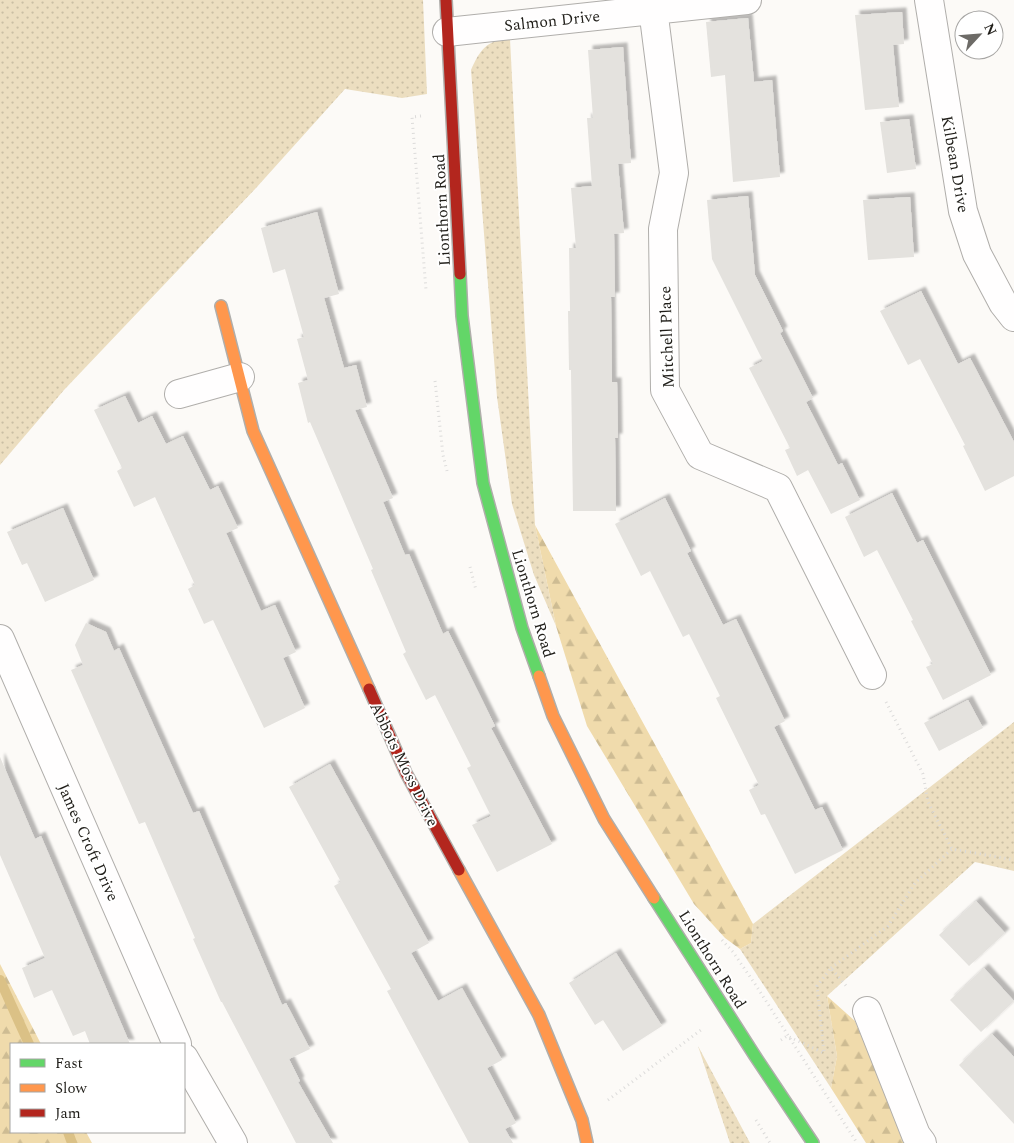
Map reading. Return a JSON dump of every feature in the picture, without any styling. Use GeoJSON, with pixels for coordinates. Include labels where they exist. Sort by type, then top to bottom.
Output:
{"type":"FeatureCollection","features":[{"type":"Feature","properties":{"kind":"street","name":"Lionthorn Road"},"geometry":{"type":"LineString","coordinates":[[446,0],[462,316],[483,483],[522,628],[554,716],[604,819],[755,1056],[813,1143]]}},
{"type":"Feature","properties":{"kind":"street","name":"Salmon Drive"},"geometry":{"type":"LineString","coordinates":[[447,32],[701,3],[747,0]]}},
{"type":"Feature","properties":{"kind":"street","name":"Kilbean Drive"},"geometry":{"type":"LineString","coordinates":[[929,0],[963,211],[977,254],[1003,303],[1014,317]]}},
{"type":"Feature","properties":{"kind":"street","name":"Mitchell Place"},"geometry":{"type":"LineString","coordinates":[[653,9],[674,173],[663,229],[665,390],[700,454],[778,488],[872,675]]}},
{"type":"Feature","properties":{"kind":"street","name":"Abbots Moss Drive"},"geometry":{"type":"LineString","coordinates":[[221,306],[253,431],[406,773],[539,1015],[582,1120],[587,1143]]}},
{"type":"Feature","properties":{"kind":"street"},"geometry":{"type":"LineString","coordinates":[[179,394],[240,377]]}},
{"type":"Feature","properties":{"kind":"street","name":"James Croft Drive"},"geometry":{"type":"LineString","coordinates":[[0,639],[177,1043]]}},
{"type":"Feature","properties":{"kind":"street"},"geometry":{"type":"LineString","coordinates":[[867,1011],[916,1135],[922,1143]]}},
{"type":"Feature","properties":{"kind":"street"},"geometry":{"type":"LineString","coordinates":[[185,1060],[233,1143]]}},
{"type":"Feature","properties":{"kind":"path"},"geometry":{"type":"LineString","coordinates":[[902,734],[922,774],[928,802],[952,849]]}},
{"type":"Feature","properties":{"kind":"path"},"geometry":{"type":"LineString","coordinates":[[952,849],[1014,860]]}},
{"type":"Feature","properties":{"kind":"path"},"geometry":{"type":"LineString","coordinates":[[787,1036],[824,1053],[817,986],[831,968],[888,926],[915,883],[952,849]]}},
{"type":"Feature","properties":{"kind":"path"},"geometry":{"type":"LineString","coordinates":[[719,937],[733,952],[857,1143]]}},
{"type":"Feature","properties":{"kind":"path"},"geometry":{"type":"LineString","coordinates":[[831,968],[867,1011]]}},
{"type":"Feature","properties":{"kind":"path"},"geometry":{"type":"LineString","coordinates":[[582,1120],[703,1028]]}},
{"type":"Feature","properties":{"kind":"shaded area"},"geometry":{"type":"Polygon","coordinates":[[[0,0],[423,0],[427,94],[402,98],[345,89],[256,188],[64,390],[0,465],[0,0]]]}},
{"type":"Feature","properties":{"kind":"shaded area"},"geometry":{"type":"Polygon","coordinates":[[[510,39],[535,525],[556,626],[534,575],[512,504],[497,397],[471,70],[485,47],[495,41],[510,39]]]}},
{"type":"Feature","properties":{"kind":"shaded area"},"geometry":{"type":"Polygon","coordinates":[[[1014,722],[1014,871],[975,862],[827,996],[837,1056],[831,1088],[740,949],[751,943],[753,924],[1014,722]]]}},
{"type":"Feature","properties":{"kind":"shaded area"},"geometry":{"type":"Polygon","coordinates":[[[698,1046],[750,1143],[730,1143],[698,1046]]]}},
{"type":"Feature","properties":{"kind":"green space"},"geometry":{"type":"Polygon","coordinates":[[[535,525],[753,924],[751,943],[740,949],[725,938],[694,904],[587,726],[556,626],[535,525]]]}},
{"type":"Feature","properties":{"kind":"green space"},"geometry":{"type":"Polygon","coordinates":[[[0,964],[40,1043],[10,1043],[10,1133],[87,1133],[92,1143],[0,1143],[0,964]]]}},
{"type":"Feature","properties":{"kind":"green space"},"geometry":{"type":"Polygon","coordinates":[[[827,996],[855,1021],[906,1143],[866,1143],[831,1088],[837,1056],[827,996]]]}},
{"type":"Feature","properties":{"kind":"building"},"geometry":{"type":"Polygon","coordinates":[[[902,12],[904,44],[893,45],[899,107],[865,110],[855,15],[902,12]]]}},
{"type":"Feature","properties":{"kind":"building"},"geometry":{"type":"Polygon","coordinates":[[[748,18],[754,82],[772,80],[780,177],[733,182],[725,75],[711,77],[706,22],[748,18]]]}},
{"type":"Feature","properties":{"kind":"building"},"geometry":{"type":"Polygon","coordinates":[[[623,47],[631,163],[618,164],[624,233],[614,234],[615,297],[611,297],[612,382],[617,382],[618,438],[615,438],[616,511],[573,511],[571,370],[569,370],[568,311],[570,311],[569,248],[576,248],[571,188],[592,186],[587,118],[593,118],[588,50],[623,47]]]}},
{"type":"Feature","properties":{"kind":"building"},"geometry":{"type":"Polygon","coordinates":[[[909,119],[916,169],[887,173],[880,122],[909,119]]]}},
{"type":"Feature","properties":{"kind":"building"},"geometry":{"type":"Polygon","coordinates":[[[748,196],[755,275],[783,331],[780,333],[813,398],[806,402],[838,465],[842,463],[860,500],[831,514],[808,470],[797,476],[785,450],[790,448],[749,368],[763,361],[712,259],[707,200],[748,196]]]}},
{"type":"Feature","properties":{"kind":"building"},"geometry":{"type":"Polygon","coordinates":[[[910,197],[914,257],[868,260],[863,200],[910,197]]]}},
{"type":"Feature","properties":{"kind":"building"},"geometry":{"type":"Polygon","coordinates":[[[317,212],[339,294],[324,298],[344,368],[356,365],[367,407],[355,410],[393,498],[383,502],[405,555],[409,554],[443,634],[448,631],[495,726],[491,728],[552,844],[497,872],[472,825],[491,816],[467,768],[471,766],[435,695],[426,700],[403,654],[406,652],[371,570],[373,569],[310,422],[308,423],[298,383],[308,380],[297,339],[304,337],[285,269],[273,273],[261,228],[317,212]]]}},
{"type":"Feature","properties":{"kind":"building"},"geometry":{"type":"Polygon","coordinates":[[[921,291],[958,364],[970,358],[1014,442],[1014,476],[985,491],[963,446],[965,445],[920,359],[908,365],[880,311],[921,291]]]}},
{"type":"Feature","properties":{"kind":"building"},"geometry":{"type":"Polygon","coordinates":[[[125,396],[138,423],[152,416],[166,444],[183,436],[210,490],[218,486],[238,528],[226,533],[261,611],[275,605],[296,652],[283,658],[305,708],[264,728],[213,620],[204,624],[188,589],[195,585],[155,497],[134,507],[117,471],[122,468],[94,410],[125,396]]]}},
{"type":"Feature","properties":{"kind":"building"},"geometry":{"type":"Polygon","coordinates":[[[892,493],[917,543],[923,540],[991,675],[943,700],[926,667],[933,664],[877,550],[864,557],[845,517],[892,493]]]}},
{"type":"Feature","properties":{"kind":"building"},"geometry":{"type":"Polygon","coordinates":[[[665,498],[691,551],[687,553],[723,625],[736,619],[785,721],[774,727],[815,810],[822,807],[843,850],[795,874],[765,814],[761,815],[749,790],[759,785],[716,698],[720,696],[689,634],[683,637],[650,571],[641,576],[615,524],[665,498]]]}},
{"type":"Feature","properties":{"kind":"building"},"geometry":{"type":"Polygon","coordinates":[[[63,508],[94,580],[45,602],[27,563],[22,565],[7,532],[63,508]]]}},
{"type":"Feature","properties":{"kind":"building"},"geometry":{"type":"Polygon","coordinates":[[[86,623],[106,632],[114,651],[119,648],[193,813],[199,811],[282,1005],[286,1003],[310,1049],[289,1059],[300,1081],[298,1082],[333,1143],[296,1143],[221,1002],[145,822],[139,824],[71,670],[83,665],[75,645],[86,623]]]}},
{"type":"Feature","properties":{"kind":"building"},"geometry":{"type":"Polygon","coordinates":[[[968,700],[983,728],[939,751],[924,723],[968,700]]]}},
{"type":"Feature","properties":{"kind":"building"},"geometry":{"type":"Polygon","coordinates":[[[0,757],[35,839],[41,836],[130,1043],[90,1043],[85,1031],[73,1036],[52,990],[34,998],[22,968],[45,958],[0,855],[0,757]]]}},
{"type":"Feature","properties":{"kind":"building"},"geometry":{"type":"Polygon","coordinates":[[[330,764],[429,943],[411,953],[438,1001],[462,988],[502,1060],[487,1068],[516,1123],[505,1129],[513,1143],[469,1143],[387,991],[391,989],[334,886],[341,882],[289,787],[330,764]]]}},
{"type":"Feature","properties":{"kind":"building"},"geometry":{"type":"Polygon","coordinates":[[[976,901],[1005,933],[969,966],[939,935],[976,901]]]}},
{"type":"Feature","properties":{"kind":"building"},"geometry":{"type":"Polygon","coordinates":[[[616,953],[662,1026],[623,1051],[603,1020],[595,1025],[569,983],[616,953]]]}},
{"type":"Feature","properties":{"kind":"building"},"geometry":{"type":"Polygon","coordinates":[[[984,968],[1014,1001],[981,1032],[950,1000],[984,968]]]}},
{"type":"Feature","properties":{"kind":"building"},"geometry":{"type":"Polygon","coordinates":[[[992,1034],[1014,1057],[1014,1124],[959,1065],[992,1034]]]}},
{"type":"Feature","properties":{"kind":"waterway"},"geometry":{"type":"LineString","coordinates":[[0,980],[29,1043]]}},
{"type":"Feature","properties":{"kind":"waterway"},"geometry":{"type":"LineString","coordinates":[[68,1133],[72,1143]]}},
{"type":"Feature","properties":{"kind":"traffic: fast"},"geometry":{"type":"LineString","coordinates":[[460,274],[462,316],[483,483],[522,628],[539,676]]}},
{"type":"Feature","properties":{"kind":"traffic: fast"},"geometry":{"type":"LineString","coordinates":[[654,898],[813,1143]]}},
{"type":"Feature","properties":{"kind":"traffic: slow"},"geometry":{"type":"LineString","coordinates":[[221,306],[253,431],[369,689]]}},
{"type":"Feature","properties":{"kind":"traffic: slow"},"geometry":{"type":"LineString","coordinates":[[539,676],[553,716],[604,819],[654,898]]}},
{"type":"Feature","properties":{"kind":"traffic: slow"},"geometry":{"type":"LineString","coordinates":[[459,870],[539,1015],[582,1120],[587,1143]]}},
{"type":"Feature","properties":{"kind":"traffic: jam"},"geometry":{"type":"LineString","coordinates":[[446,0],[460,274]]}},
{"type":"Feature","properties":{"kind":"traffic: jam"},"geometry":{"type":"LineString","coordinates":[[369,689],[406,773],[459,870]]}}]}
